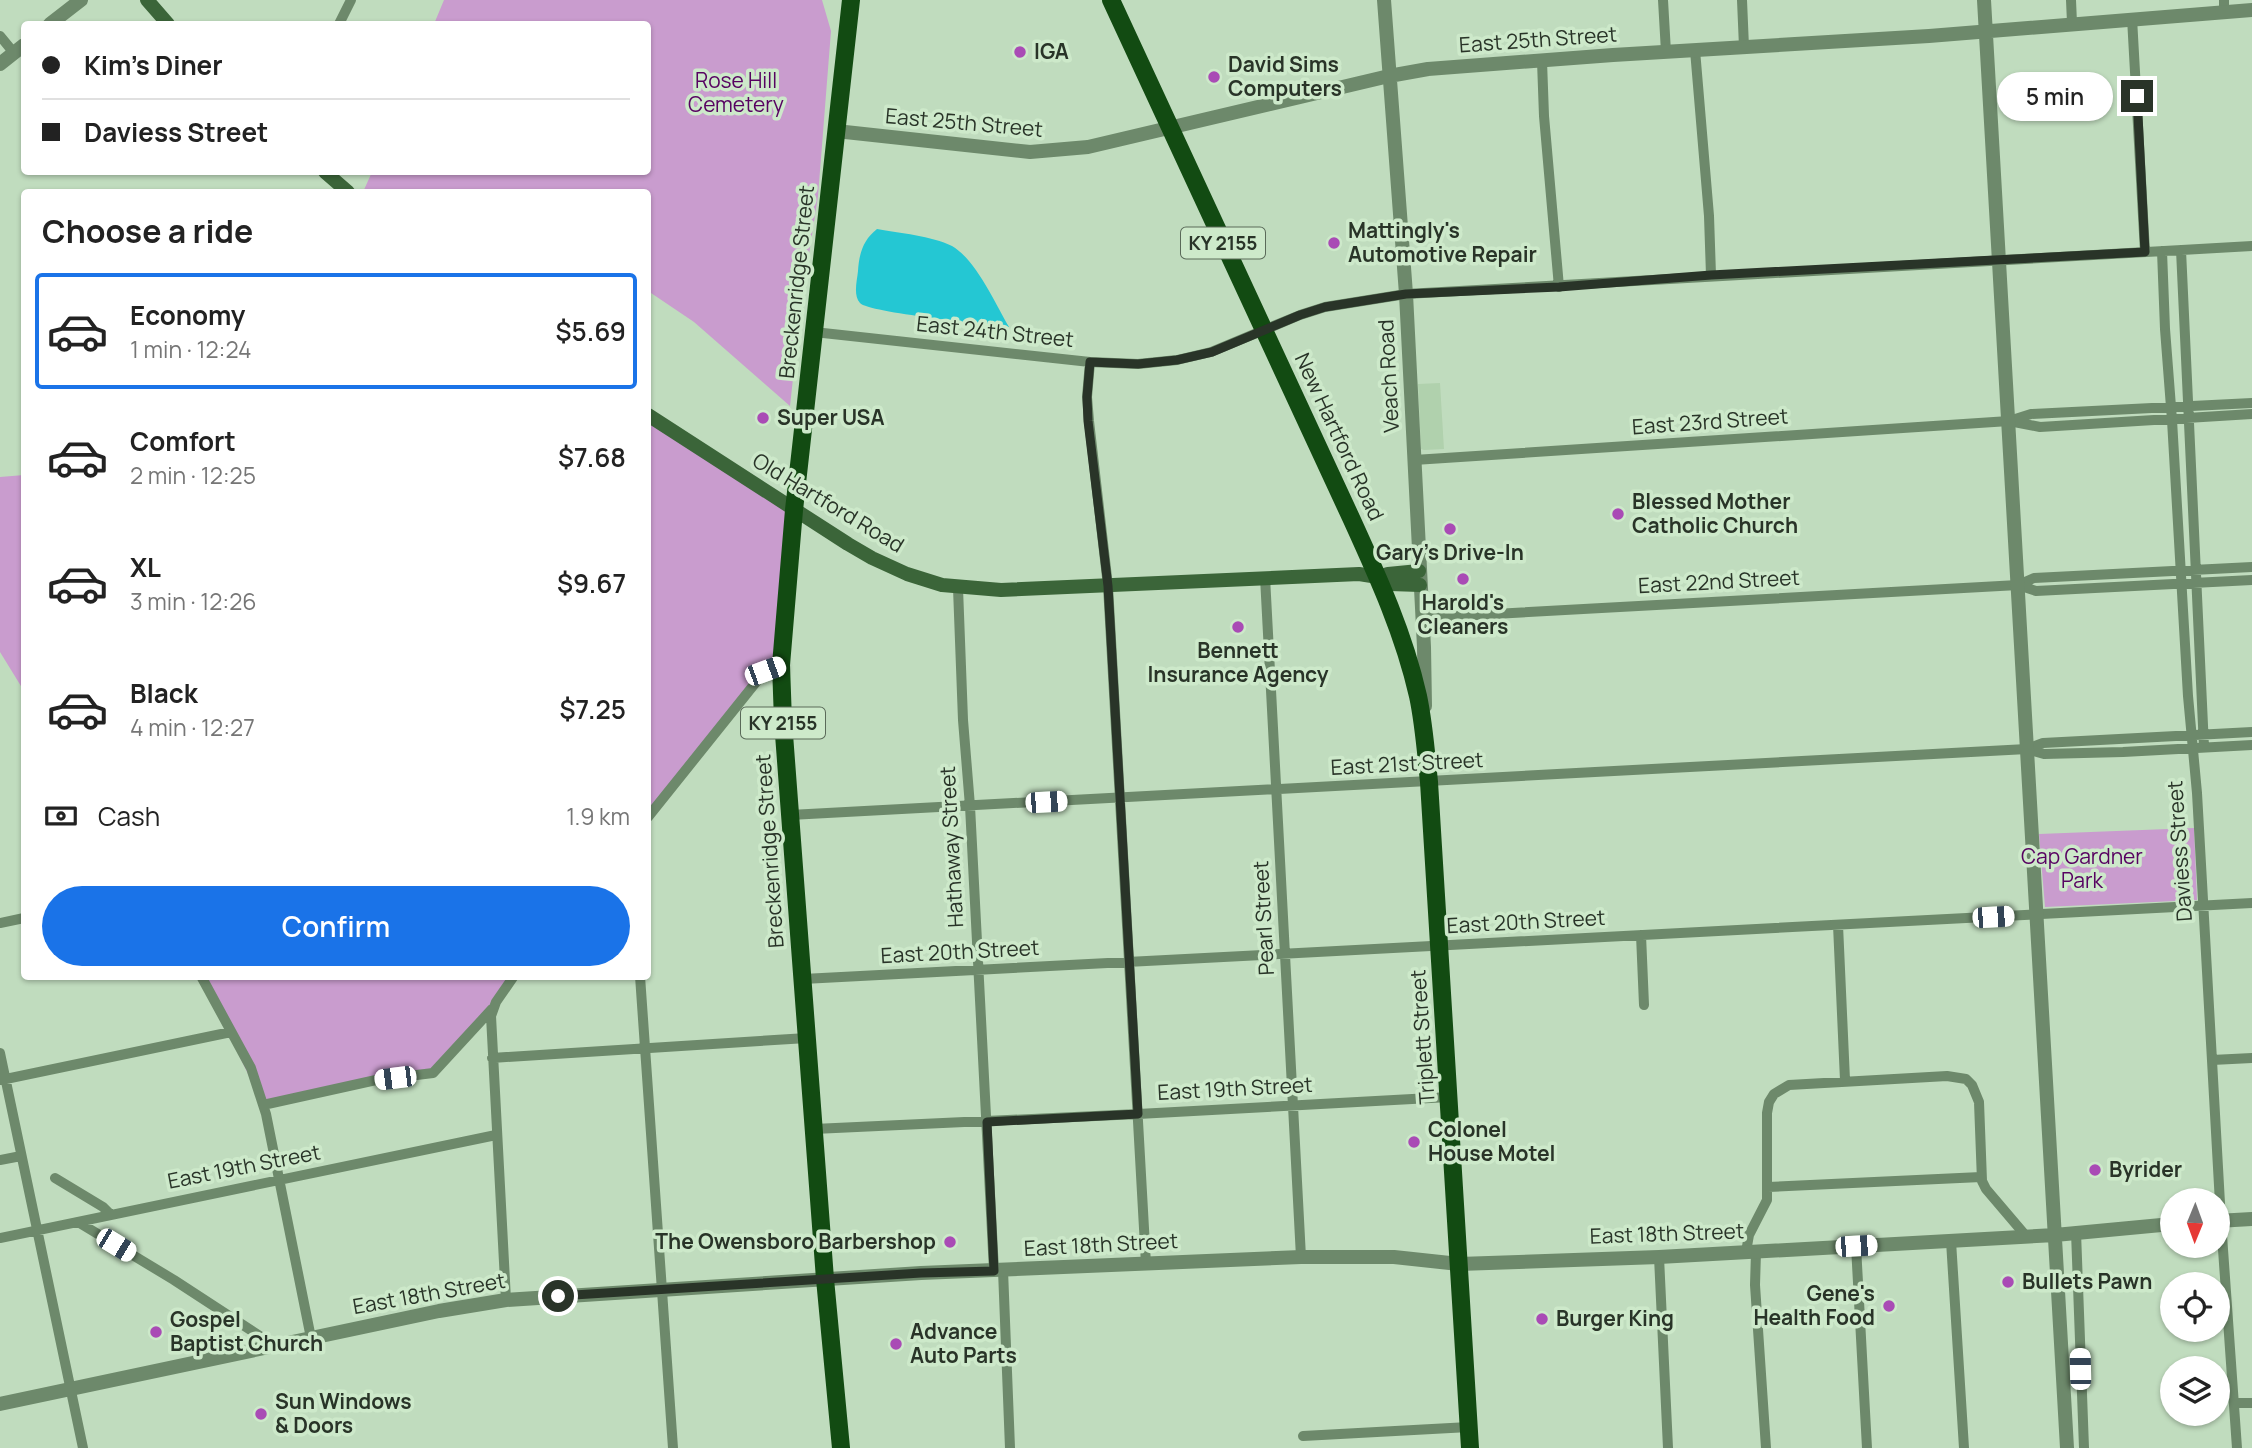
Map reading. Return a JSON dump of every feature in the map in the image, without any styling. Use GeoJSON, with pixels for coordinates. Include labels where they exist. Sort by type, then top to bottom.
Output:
{"type":"FeatureCollection","features":[{"type":"Feature","properties":{"kind":"main road"},"geometry":{"type":"LineString","coordinates":[[147,0],[165,21]]}},
{"type":"Feature","properties":{"kind":"main road","name":"Breckenridge Street"},"geometry":{"type":"LineString","coordinates":[[841,1448],[825,1279],[781,665],[794,510],[851,0]]}},
{"type":"Feature","properties":{"kind":"main road","name":"New Hartford Road"},"geometry":{"type":"LineString","coordinates":[[1111,0],[1378,577],[1412,674],[1426,750]]}},
{"type":"Feature","properties":{"kind":"main road"},"geometry":{"type":"LineString","coordinates":[[328,175],[345,189]]}},
{"type":"Feature","properties":{"kind":"main road","name":"Old Hartford Road"},"geometry":{"type":"LineString","coordinates":[[651,417],[872,558],[925,580],[958,588],[1001,590],[1359,574],[1419,578]]}},
{"type":"Feature","properties":{"kind":"main road","name":"Triplett Street"},"geometry":{"type":"LineString","coordinates":[[1426,750],[1470,1448]]}},
{"type":"Feature","properties":{"kind":"street"},"geometry":{"type":"LineString","coordinates":[[54,21],[81,0]]}},
{"type":"Feature","properties":{"kind":"street"},"geometry":{"type":"LineString","coordinates":[[340,21],[351,0]]}},
{"type":"Feature","properties":{"kind":"street","name":"Veach Road"},"geometry":{"type":"LineString","coordinates":[[1384,0],[1406,294],[1426,750]]}},
{"type":"Feature","properties":{"kind":"street"},"geometry":{"type":"LineString","coordinates":[[1663,0],[1666,52]]}},
{"type":"Feature","properties":{"kind":"street"},"geometry":{"type":"LineString","coordinates":[[1742,0],[1744,47]]}},
{"type":"Feature","properties":{"kind":"street"},"geometry":{"type":"LineString","coordinates":[[1984,0],[2067,1448]]}},
{"type":"Feature","properties":{"kind":"street"},"geometry":{"type":"LineString","coordinates":[[2071,0],[2072,23]]}},
{"type":"Feature","properties":{"kind":"street","name":"East 25th Street"},"geometry":{"type":"LineString","coordinates":[[836,131],[1030,152],[1088,147],[1428,69],[1987,31],[2132,18],[2224,6],[2252,10]]}},
{"type":"Feature","properties":{"kind":"street"},"geometry":{"type":"LineString","coordinates":[[2132,18],[2145,252]]}},
{"type":"Feature","properties":{"kind":"street"},"geometry":{"type":"LineString","coordinates":[[0,36],[19,49],[0,64]]}},
{"type":"Feature","properties":{"kind":"street"},"geometry":{"type":"LineString","coordinates":[[1695,50],[1709,216],[1711,275]]}},
{"type":"Feature","properties":{"kind":"street"},"geometry":{"type":"LineString","coordinates":[[1542,61],[1544,116],[1559,287]]}},
{"type":"Feature","properties":{"kind":"street","name":"East 24th Street"},"geometry":{"type":"LineString","coordinates":[[814,332],[1090,362],[1138,364],[1177,360],[1212,352],[1325,307],[1406,294],[2252,246]]}},
{"type":"Feature","properties":{"kind":"street"},"geometry":{"type":"LineString","coordinates":[[2181,250],[2203,735],[2198,748]]}},
{"type":"Feature","properties":{"kind":"street","name":"Daviess Street"},"geometry":{"type":"LineString","coordinates":[[2162,251],[2191,736],[2198,748],[2218,1188]]}},
{"type":"Feature","properties":{"kind":"street"},"geometry":{"type":"LineString","coordinates":[[1090,362],[1088,421],[1108,586],[1146,1264]]}},
{"type":"Feature","properties":{"kind":"street","name":"East 23rd Street"},"geometry":{"type":"LineString","coordinates":[[1414,460],[2009,421],[2031,414],[2252,403]]}},
{"type":"Feature","properties":{"kind":"street","name":"East 23rd Street"},"geometry":{"type":"LineString","coordinates":[[2009,421],[2040,427],[2252,414]]}},
{"type":"Feature","properties":{"kind":"street","name":"East 22nd Street"},"geometry":{"type":"LineString","coordinates":[[1422,618],[2018,585],[2034,578],[2252,567]]}},
{"type":"Feature","properties":{"kind":"street","name":"Pearl Street"},"geometry":{"type":"LineString","coordinates":[[1265,577],[1301,1257]]}},
{"type":"Feature","properties":{"kind":"street","name":"East 22nd Street"},"geometry":{"type":"LineString","coordinates":[[2018,585],[2036,591],[2252,580]]}},
{"type":"Feature","properties":{"kind":"street","name":"Hathaway Street"},"geometry":{"type":"LineString","coordinates":[[958,588],[963,720],[987,1122],[1010,1448]]}},
{"type":"Feature","properties":{"kind":"street"},"geometry":{"type":"LineString","coordinates":[[651,813],[765,671],[781,665]]}},
{"type":"Feature","properties":{"kind":"street","name":"East 21st Street"},"geometry":{"type":"LineString","coordinates":[[790,816],[2027,749],[2043,743],[2252,732]]}},
{"type":"Feature","properties":{"kind":"street","name":"East 21st Street"},"geometry":{"type":"LineString","coordinates":[[2027,749],[2044,754],[2252,745]]}},
{"type":"Feature","properties":{"kind":"street","name":"East 20th Street"},"geometry":{"type":"LineString","coordinates":[[803,979],[2252,903]]}},
{"type":"Feature","properties":{"kind":"street"},"geometry":{"type":"LineString","coordinates":[[0,923],[21,919]]}},
{"type":"Feature","properties":{"kind":"street"},"geometry":{"type":"LineString","coordinates":[[1838,925],[1846,1080]]}},
{"type":"Feature","properties":{"kind":"street"},"geometry":{"type":"LineString","coordinates":[[1641,935],[1644,1005]]}},
{"type":"Feature","properties":{"kind":"street"},"geometry":{"type":"LineString","coordinates":[[203,980],[251,1068],[263,1105],[311,1338]]}},
{"type":"Feature","properties":{"kind":"street"},"geometry":{"type":"LineString","coordinates":[[263,1105],[376,1080],[433,1073],[494,1007],[511,980]]}},
{"type":"Feature","properties":{"kind":"street"},"geometry":{"type":"LineString","coordinates":[[640,980],[673,1448]]}},
{"type":"Feature","properties":{"kind":"street"},"geometry":{"type":"LineString","coordinates":[[494,1007],[491,1016],[492,1058],[506,1300]]}},
{"type":"Feature","properties":{"kind":"street"},"geometry":{"type":"LineString","coordinates":[[3,1080],[231,1032]]}},
{"type":"Feature","properties":{"kind":"street"},"geometry":{"type":"LineString","coordinates":[[492,1058],[807,1038]]}},
{"type":"Feature","properties":{"kind":"street"},"geometry":{"type":"LineString","coordinates":[[0,1053],[3,1080],[38,1230],[83,1448]]}},
{"type":"Feature","properties":{"kind":"street"},"geometry":{"type":"LineString","coordinates":[[2212,1060],[2252,1058]]}},
{"type":"Feature","properties":{"kind":"street"},"geometry":{"type":"LineString","coordinates":[[1766,1448],[1749,1235],[1767,1200],[1767,1113],[1774,1094],[1789,1084],[1947,1076],[1966,1079],[1972,1085],[1979,1102],[1982,1177],[1986,1189],[2026,1236]]}},
{"type":"Feature","properties":{"kind":"street","name":"East 19th Street"},"geometry":{"type":"LineString","coordinates":[[814,1129],[1449,1097]]}},
{"type":"Feature","properties":{"kind":"street","name":"East 19th Street"},"geometry":{"type":"LineString","coordinates":[[0,1238],[496,1135]]}},
{"type":"Feature","properties":{"kind":"street"},"geometry":{"type":"LineString","coordinates":[[0,1160],[21,1156]]}},
{"type":"Feature","properties":{"kind":"street"},"geometry":{"type":"LineString","coordinates":[[1768,1187],[1982,1177]]}},
{"type":"Feature","properties":{"kind":"street"},"geometry":{"type":"LineString","coordinates":[[55,1178],[110,1214]]}},
{"type":"Feature","properties":{"kind":"street"},"geometry":{"type":"LineString","coordinates":[[2230,1220],[2252,1219]]}},
{"type":"Feature","properties":{"kind":"street"},"geometry":{"type":"LineString","coordinates":[[78,1222],[275,1346]]}},
{"type":"Feature","properties":{"kind":"street","name":"East 18th Street"},"geometry":{"type":"LineString","coordinates":[[0,1404],[439,1311],[506,1300],[825,1279],[1301,1257],[1394,1257],[1459,1264],[1658,1257],[2055,1235],[2160,1225]]}},
{"type":"Feature","properties":{"kind":"street"},"geometry":{"type":"LineString","coordinates":[[2076,1233],[2084,1448]]}},
{"type":"Feature","properties":{"kind":"street"},"geometry":{"type":"LineString","coordinates":[[1951,1241],[1964,1448]]}},
{"type":"Feature","properties":{"kind":"street"},"geometry":{"type":"LineString","coordinates":[[1856,1246],[1867,1448]]}},
{"type":"Feature","properties":{"kind":"street"},"geometry":{"type":"LineString","coordinates":[[1658,1257],[1668,1448]]}},
{"type":"Feature","properties":{"kind":"street","name":"Daviess Street"},"geometry":{"type":"LineString","coordinates":[[2222,1258],[2237,1448]]}},
{"type":"Feature","properties":{"kind":"street"},"geometry":{"type":"LineString","coordinates":[[2062,1369],[2080,1369]]}},
{"type":"Feature","properties":{"kind":"street"},"geometry":{"type":"LineString","coordinates":[[2234,1404],[2252,1402]]}},
{"type":"Feature","properties":{"kind":"street"},"geometry":{"type":"LineString","coordinates":[[1303,1436],[1469,1427]]}},
{"type":"Feature","properties":{"kind":"shaded area"},"geometry":{"type":"Polygon","coordinates":[[[1440,383],[1444,449],[1424,450],[1421,449],[1418,384],[1440,383]]]}},
{"type":"Feature","properties":{"kind":"green space","name":"Rose Hill Cemetery"},"geometry":{"type":"Polygon","coordinates":[[[444,0],[822,0],[831,31],[818,196],[801,306],[790,406],[694,322],[651,293],[651,189],[364,189],[371,175],[651,175],[651,21],[435,21],[444,0]]]}},
{"type":"Feature","properties":{"kind":"green space"},"geometry":{"type":"Polygon","coordinates":[[[651,417],[794,510],[781,665],[765,671],[651,813],[651,417]]]}},
{"type":"Feature","properties":{"kind":"green space"},"geometry":{"type":"Polygon","coordinates":[[[21,475],[21,686],[0,652],[0,477],[21,475]]]}},
{"type":"Feature","properties":{"kind":"green space","name":"Cap Gardner Park"},"geometry":{"type":"Polygon","coordinates":[[[2194,828],[2197,900],[2045,907],[2039,834],[2194,828]]]}},
{"type":"Feature","properties":{"kind":"green space"},"geometry":{"type":"Polygon","coordinates":[[[202,980],[511,980],[433,1073],[263,1105],[202,980]]]}},
{"type":"Feature","properties":{"kind":"water"},"geometry":{"type":"Polygon","coordinates":[[[877,229],[925,237],[952,246],[977,271],[1009,327],[884,311],[860,303],[856,292],[859,259],[865,243],[877,229]]]}},
{"type":"Feature","properties":{"kind":"place","name":"IGA"},"geometry":{"type":"Point","coordinates":[1020,52]}},
{"type":"Feature","properties":{"kind":"place","name":"David Sims Computers"},"geometry":{"type":"Point","coordinates":[1214,77]}},
{"type":"Feature","properties":{"kind":"place","name":"Mattingly's Automotive Repair"},"geometry":{"type":"Point","coordinates":[1334,243]}},
{"type":"Feature","properties":{"kind":"place","name":"Super USA"},"geometry":{"type":"Point","coordinates":[763,418]}},
{"type":"Feature","properties":{"kind":"place","name":"Blessed Mother Catholic Church"},"geometry":{"type":"Point","coordinates":[1618,514]}},
{"type":"Feature","properties":{"kind":"place","name":"Gary's Drive-In"},"geometry":{"type":"Point","coordinates":[1450,529]}},
{"type":"Feature","properties":{"kind":"place","name":"Harold's Cleaners"},"geometry":{"type":"Point","coordinates":[1463,579]}},
{"type":"Feature","properties":{"kind":"place","name":"Bennett Insurance Agency"},"geometry":{"type":"Point","coordinates":[1238,627]}},
{"type":"Feature","properties":{"kind":"place","name":"Colonel House Motel"},"geometry":{"type":"Point","coordinates":[1414,1142]}},
{"type":"Feature","properties":{"kind":"place","name":"Byrider"},"geometry":{"type":"Point","coordinates":[2095,1170]}},
{"type":"Feature","properties":{"kind":"place","name":"The Owensboro Barbershop"},"geometry":{"type":"Point","coordinates":[950,1242]}},
{"type":"Feature","properties":{"kind":"place","name":"Bullets Pawn"},"geometry":{"type":"Point","coordinates":[2008,1282]}},
{"type":"Feature","properties":{"kind":"place","name":"Gene's Health Food"},"geometry":{"type":"Point","coordinates":[1889,1306]}},
{"type":"Feature","properties":{"kind":"place","name":"Burger King"},"geometry":{"type":"Point","coordinates":[1542,1319]}},
{"type":"Feature","properties":{"kind":"place","name":"Gospel Baptist Church"},"geometry":{"type":"Point","coordinates":[156,1332]}},
{"type":"Feature","properties":{"kind":"place","name":"Advance Auto Parts"},"geometry":{"type":"Point","coordinates":[896,1344]}},
{"type":"Feature","properties":{"kind":"place","name":"Sun Windows & Doors"},"geometry":{"type":"Point","coordinates":[261,1414]}},
{"type":"Feature","properties":{"kind":"route"},"geometry":{"type":"LineString","coordinates":[[558,1296],[921,1273],[994,1271],[987,1122],[1138,1114],[1108,586],[1088,421],[1090,362],[1138,364],[1177,360],[1212,352],[1325,307],[1406,294],[2145,252],[2137,96]]}}]}
